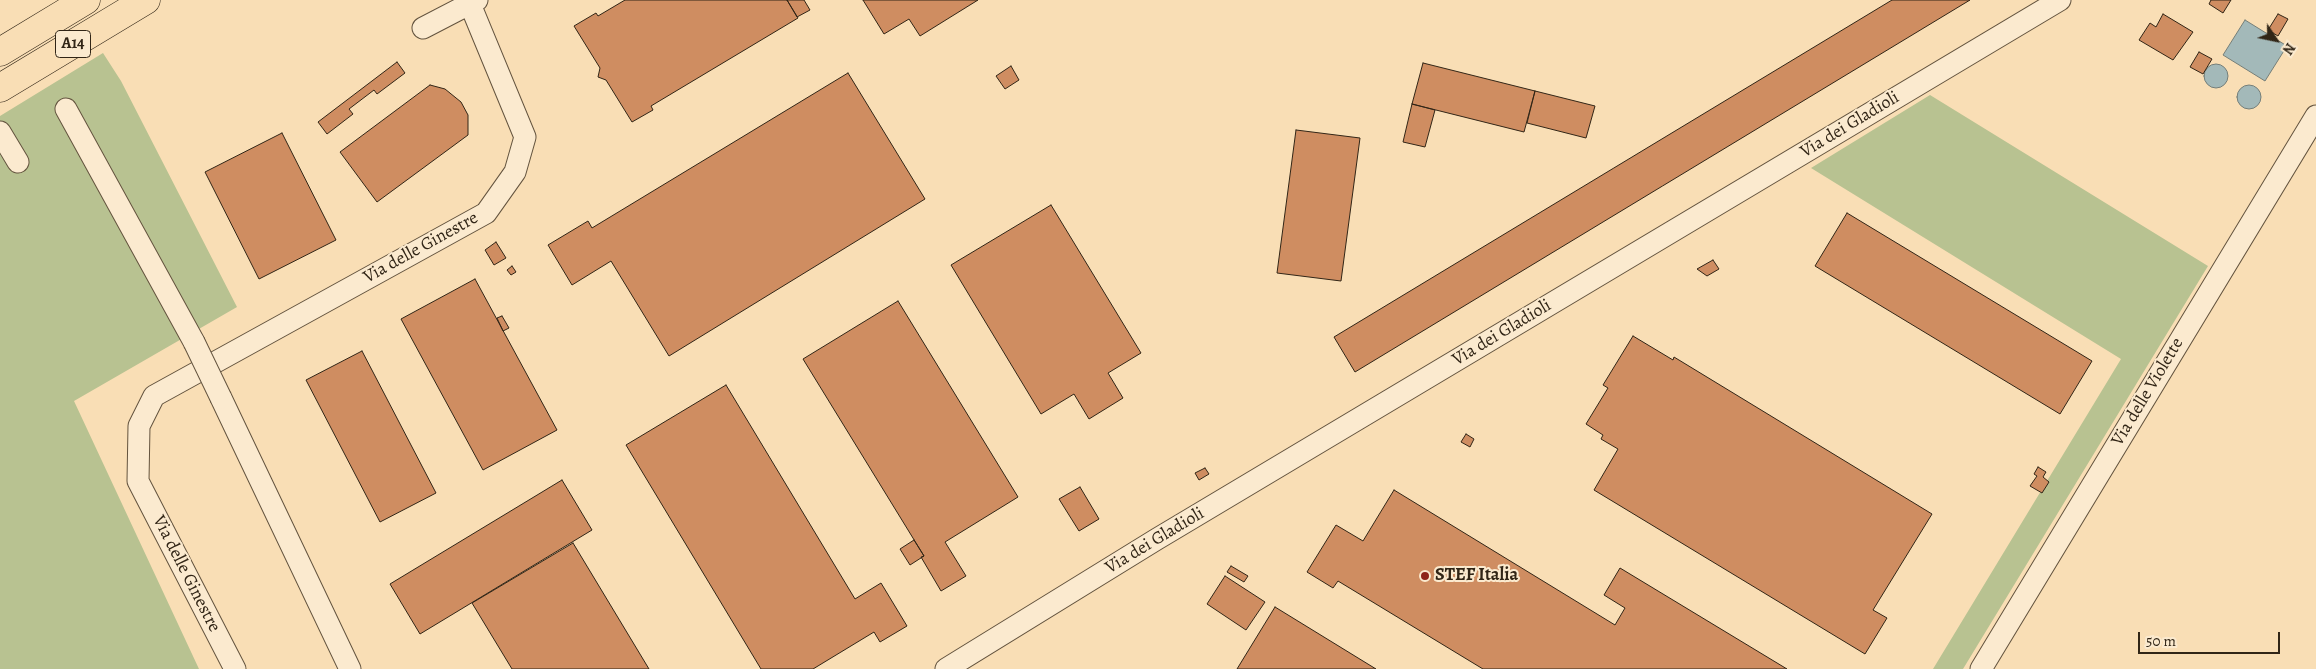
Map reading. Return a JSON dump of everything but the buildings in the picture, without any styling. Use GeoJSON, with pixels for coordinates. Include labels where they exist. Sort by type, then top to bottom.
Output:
{"type":"FeatureCollection","features":[{"type":"Feature","properties":{"kind":"highway","name":"A14"},"geometry":{"type":"LineString","coordinates":[[0,52],[86,0]]}},
{"type":"Feature","properties":{"kind":"highway","name":"A14"},"geometry":{"type":"LineString","coordinates":[[0,88],[146,0]]}},
{"type":"Feature","properties":{"kind":"street","name":"Via dei Gladioli"},"geometry":{"type":"LineString","coordinates":[[946,669],[1174,529],[2060,0]]}},
{"type":"Feature","properties":{"kind":"street"},"geometry":{"type":"LineString","coordinates":[[423,28],[474,2]]}},
{"type":"Feature","properties":{"kind":"street","name":"Via delle Ginestre"},"geometry":{"type":"LineString","coordinates":[[235,669],[138,481],[139,426],[154,396],[486,212],[514,172],[525,137],[474,2]]}},
{"type":"Feature","properties":{"kind":"street"},"geometry":{"type":"LineString","coordinates":[[66,109],[194,342],[350,669]]}},
{"type":"Feature","properties":{"kind":"street","name":"Via delle Violette"},"geometry":{"type":"LineString","coordinates":[[1981,669],[2316,116]]}},
{"type":"Feature","properties":{"kind":"street"},"geometry":{"type":"LineString","coordinates":[[0,132],[18,162]]}},
{"type":"Feature","properties":{"kind":"green space"},"geometry":{"type":"Polygon","coordinates":[[[103,53],[121,81],[237,307],[74,401],[199,669],[0,669],[0,116],[103,53]]]}},
{"type":"Feature","properties":{"kind":"green space"},"geometry":{"type":"Polygon","coordinates":[[[1930,95],[2208,266],[1963,669],[1933,669],[2121,359],[1811,168],[1930,95]]]}},
{"type":"Feature","properties":{"kind":"shaded area"},"geometry":{"type":"Polygon","coordinates":[[[2245,20],[2287,46],[2265,81],[2223,55],[2245,20]]]}},
{"type":"Feature","properties":{"kind":"shaded area"},"geometry":{"type":"Polygon","coordinates":[[[2216,64],[2221,65],[2227,71],[2227,81],[2221,87],[2216,88],[2211,87],[2205,81],[2204,76],[2205,71],[2211,65],[2216,64]]]}},
{"type":"Feature","properties":{"kind":"shaded area"},"geometry":{"type":"Polygon","coordinates":[[[2249,85],[2257,89],[2261,97],[2257,105],[2249,109],[2241,105],[2237,97],[2241,89],[2249,85]]]}},
{"type":"Feature","properties":{"kind":"place","name":"STEF Italia"},"geometry":{"type":"Point","coordinates":[1425,576]}}]}
